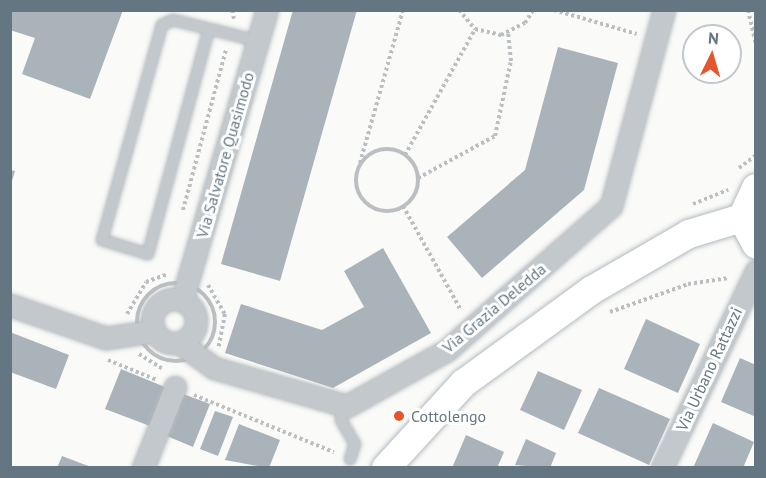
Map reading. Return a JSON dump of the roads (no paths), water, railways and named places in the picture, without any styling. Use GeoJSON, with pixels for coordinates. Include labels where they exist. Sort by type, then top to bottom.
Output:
{"type":"FeatureCollection","features":[{"type":"Feature","properties":{"kind":"street","name":"Via Salvatore Quasimodo"},"geometry":{"type":"LineString","coordinates":[[182,300],[267,10]]}},
{"type":"Feature","properties":{"kind":"street","name":"Via Grazia Deledda"},"geometry":{"type":"LineString","coordinates":[[343,405],[357,404],[447,350],[611,206],[664,10]]}},
{"type":"Feature","properties":{"kind":"street"},"geometry":{"type":"LineString","coordinates":[[386,468],[464,383],[592,290],[689,234],[742,218],[756,188]]}},
{"type":"Feature","properties":{"kind":"street"},"geometry":{"type":"LineString","coordinates":[[742,218],[756,244]]}},
{"type":"Feature","properties":{"kind":"street","name":"Via Urbano Rattazzi"},"geometry":{"type":"LineString","coordinates":[[662,468],[754,273]]}},
{"type":"Feature","properties":{"kind":"street"},"geometry":{"type":"LineString","coordinates":[[180,343],[197,323],[193,309],[182,300],[160,303],[152,316],[154,331],[165,342],[180,343],[214,368],[343,405]]}},
{"type":"Feature","properties":{"kind":"street"},"geometry":{"type":"LineString","coordinates":[[10,305],[106,338],[154,331]]}},
{"type":"Feature","properties":{"kind":"street"},"geometry":{"type":"LineString","coordinates":[[143,468],[175,387]]}},
{"type":"Feature","properties":{"kind":"lane"},"geometry":{"type":"LineString","coordinates":[[210,29],[148,254],[102,240],[162,25],[173,20],[210,29],[258,41]]}},
{"type":"Feature","properties":{"kind":"lane"},"geometry":{"type":"LineString","coordinates":[[343,405],[341,420],[355,444],[350,459]]}},
{"type":"Feature","properties":{"kind":"place","name":"Cottolengo"},"geometry":{"type":"Point","coordinates":[399,416]}}]}
